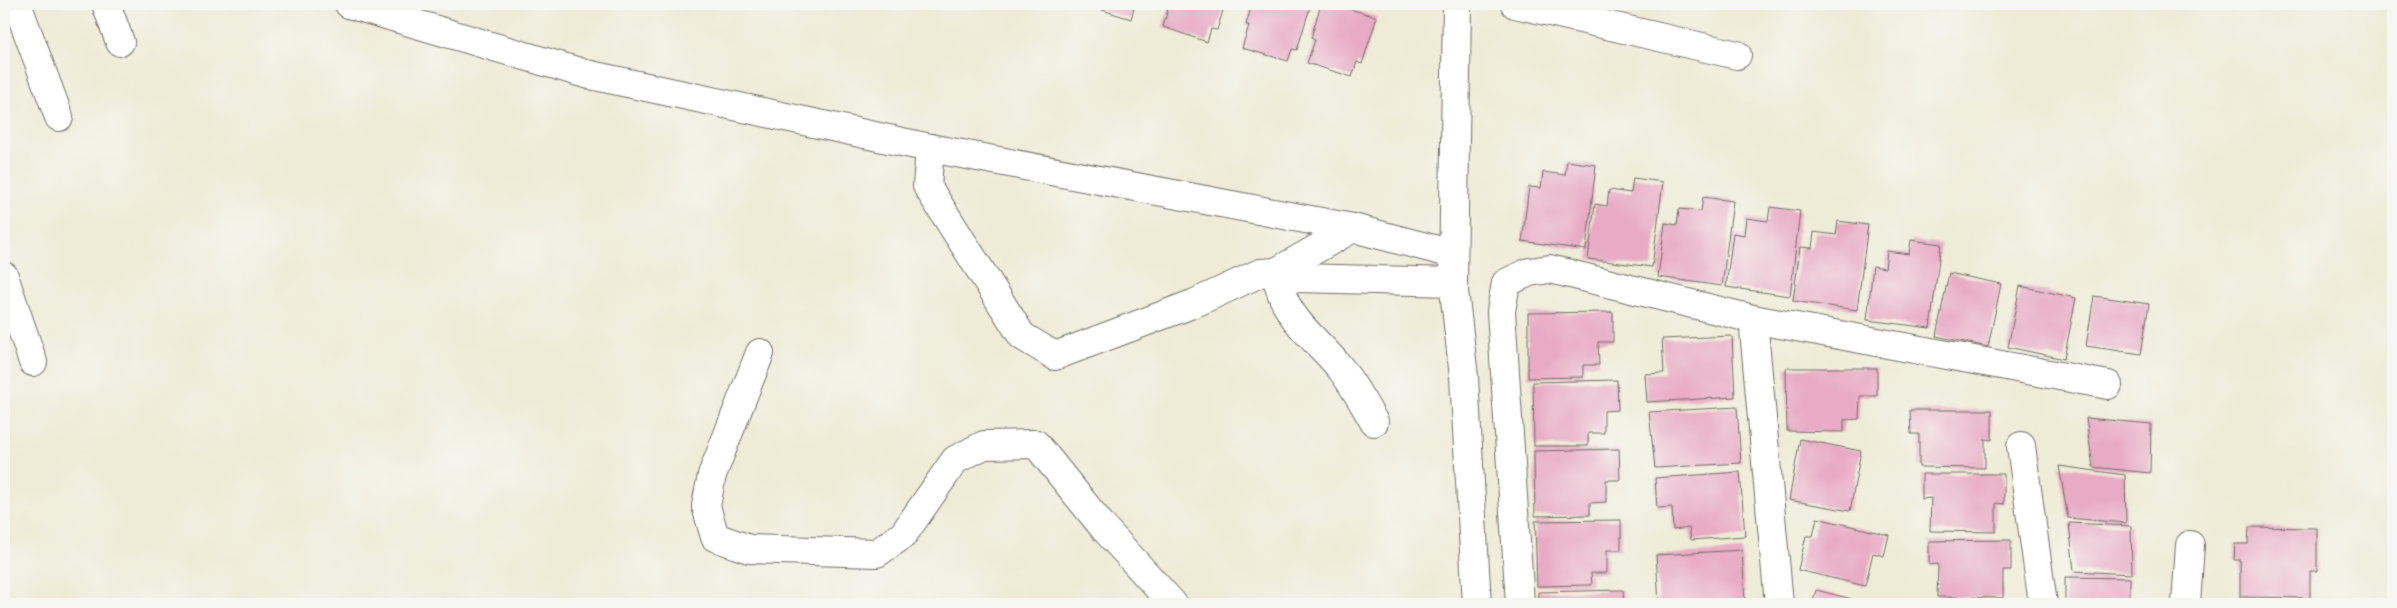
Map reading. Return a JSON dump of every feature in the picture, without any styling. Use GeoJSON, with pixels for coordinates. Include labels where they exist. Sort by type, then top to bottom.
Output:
{"type":"FeatureCollection","features":[{"type":"Feature","properties":{"kind":"street"},"geometry":{"type":"LineString","coordinates":[[14,4],[17,4],[59,117]]}},
{"type":"Feature","properties":{"kind":"street"},"geometry":{"type":"LineString","coordinates":[[106,4],[120,42]]}},
{"type":"Feature","properties":{"kind":"street"},"geometry":{"type":"LineString","coordinates":[[349,4],[586,74],[930,148],[1353,228],[1453,254]]}},
{"type":"Feature","properties":{"kind":"street"},"geometry":{"type":"LineString","coordinates":[[1457,4],[1453,254],[1464,377],[1477,604]]}},
{"type":"Feature","properties":{"kind":"street"},"geometry":{"type":"LineString","coordinates":[[1515,4],[1737,55]]}},
{"type":"Feature","properties":{"kind":"street"},"geometry":{"type":"LineString","coordinates":[[930,148],[927,186],[1022,336],[1055,356],[1195,304],[1260,273],[1276,272],[1298,278],[1454,282]]}},
{"type":"Feature","properties":{"kind":"street"},"geometry":{"type":"LineString","coordinates":[[1276,272],[1353,228]]}},
{"type":"Feature","properties":{"kind":"street"},"geometry":{"type":"LineString","coordinates":[[1520,604],[1502,311],[1506,283],[1529,272],[1550,269],[1753,319],[2108,385]]}},
{"type":"Feature","properties":{"kind":"street"},"geometry":{"type":"LineString","coordinates":[[1276,272],[1278,284],[1289,311],[1298,324],[1341,369],[1360,395],[1374,422]]}},
{"type":"Feature","properties":{"kind":"street"},"geometry":{"type":"LineString","coordinates":[[4,276],[33,362]]}},
{"type":"Feature","properties":{"kind":"street"},"geometry":{"type":"LineString","coordinates":[[1753,319],[1779,604]]}},
{"type":"Feature","properties":{"kind":"street"},"geometry":{"type":"LineString","coordinates":[[760,354],[712,476],[706,506],[715,537],[749,550],[876,553],[903,535],[955,460],[984,445],[1036,444],[1103,527],[1173,604]]}},
{"type":"Feature","properties":{"kind":"street"},"geometry":{"type":"LineString","coordinates":[[2021,446],[2043,604]]}},
{"type":"Feature","properties":{"kind":"street"},"geometry":{"type":"LineString","coordinates":[[2186,604],[2190,545]]}},
{"type":"Feature","properties":{"kind":"building"},"geometry":{"type":"Polygon","coordinates":[[[1083,4],[1135,4],[1131,19],[1083,4]]]}},
{"type":"Feature","properties":{"kind":"building"},"geometry":{"type":"Polygon","coordinates":[[[1166,4],[1225,4],[1217,30],[1211,29],[1207,42],[1163,27],[1169,5],[1166,4]]]}},
{"type":"Feature","properties":{"kind":"building"},"geometry":{"type":"Polygon","coordinates":[[[1252,4],[1311,4],[1297,50],[1292,49],[1288,61],[1242,48],[1249,25],[1246,25],[1252,4]]]}},
{"type":"Feature","properties":{"kind":"building"},"geometry":{"type":"Polygon","coordinates":[[[1321,4],[1333,4],[1377,17],[1362,64],[1357,62],[1352,77],[1307,63],[1315,40],[1311,38],[1321,4]]]}},
{"type":"Feature","properties":{"kind":"building"},"geometry":{"type":"Polygon","coordinates":[[[1567,161],[1596,165],[1586,250],[1522,241],[1529,187],[1541,188],[1543,172],[1565,175],[1567,161]]]}},
{"type":"Feature","properties":{"kind":"building"},"geometry":{"type":"Polygon","coordinates":[[[1633,178],[1663,182],[1652,267],[1588,259],[1595,204],[1607,206],[1609,190],[1631,193],[1633,178]]]}},
{"type":"Feature","properties":{"kind":"building"},"geometry":{"type":"Polygon","coordinates":[[[1703,197],[1733,201],[1722,286],[1658,277],[1665,223],[1677,225],[1679,209],[1701,211],[1703,197]]]}},
{"type":"Feature","properties":{"kind":"building"},"geometry":{"type":"Polygon","coordinates":[[[1770,207],[1800,211],[1790,296],[1726,287],[1733,233],[1744,235],[1746,218],[1768,221],[1770,207]]]}},
{"type":"Feature","properties":{"kind":"building"},"geometry":{"type":"Polygon","coordinates":[[[1838,221],[1868,225],[1857,310],[1793,301],[1800,247],[1812,248],[1814,232],[1836,235],[1838,221]]]}},
{"type":"Feature","properties":{"kind":"building"},"geometry":{"type":"Polygon","coordinates":[[[1911,240],[1941,244],[1930,328],[1867,320],[1873,266],[1885,268],[1887,251],[1909,254],[1911,240]]]}},
{"type":"Feature","properties":{"kind":"building"},"geometry":{"type":"Polygon","coordinates":[[[1949,273],[2001,284],[1988,347],[1936,336],[1949,273]]]}},
{"type":"Feature","properties":{"kind":"building"},"geometry":{"type":"Polygon","coordinates":[[[2020,286],[2076,298],[2064,359],[2008,347],[2020,286]]]}},
{"type":"Feature","properties":{"kind":"building"},"geometry":{"type":"Polygon","coordinates":[[[2094,296],[2149,304],[2141,354],[2086,346],[2094,296]]]}},
{"type":"Feature","properties":{"kind":"building"},"geometry":{"type":"Polygon","coordinates":[[[1613,312],[1613,342],[1598,342],[1599,365],[1583,365],[1583,377],[1528,378],[1528,313],[1613,312]]]}},
{"type":"Feature","properties":{"kind":"building"},"geometry":{"type":"Polygon","coordinates":[[[1732,336],[1735,397],[1647,402],[1645,374],[1664,373],[1662,339],[1732,336]]]}},
{"type":"Feature","properties":{"kind":"building"},"geometry":{"type":"Polygon","coordinates":[[[1786,368],[1877,368],[1877,396],[1860,396],[1859,419],[1844,420],[1844,432],[1787,431],[1786,368]]]}},
{"type":"Feature","properties":{"kind":"building"},"geometry":{"type":"Polygon","coordinates":[[[1617,380],[1618,410],[1604,411],[1604,433],[1588,433],[1588,446],[1534,446],[1533,382],[1617,380]]]}},
{"type":"Feature","properties":{"kind":"building"},"geometry":{"type":"Polygon","coordinates":[[[1737,407],[1741,463],[1655,468],[1649,412],[1737,407]]]}},
{"type":"Feature","properties":{"kind":"building"},"geometry":{"type":"Polygon","coordinates":[[[1910,410],[1992,410],[1992,440],[1985,439],[1985,468],[1919,467],[1919,434],[1911,434],[1910,410]]]}},
{"type":"Feature","properties":{"kind":"building"},"geometry":{"type":"Polygon","coordinates":[[[2086,418],[2151,424],[2150,473],[2093,467],[2086,418]]]}},
{"type":"Feature","properties":{"kind":"building"},"geometry":{"type":"Polygon","coordinates":[[[1800,439],[1861,451],[1850,511],[1789,500],[1800,439]]]}},
{"type":"Feature","properties":{"kind":"building"},"geometry":{"type":"Polygon","coordinates":[[[1619,449],[1620,480],[1606,480],[1606,502],[1590,503],[1590,515],[1535,516],[1534,451],[1619,449]]]}},
{"type":"Feature","properties":{"kind":"building"},"geometry":{"type":"Polygon","coordinates":[[[2059,466],[2125,475],[2126,523],[2068,518],[2059,466]]]}},
{"type":"Feature","properties":{"kind":"building"},"geometry":{"type":"Polygon","coordinates":[[[1740,472],[1745,536],[1691,540],[1689,528],[1673,530],[1672,507],[1657,508],[1655,478],[1740,472]]]}},
{"type":"Feature","properties":{"kind":"building"},"geometry":{"type":"Polygon","coordinates":[[[1922,474],[2004,474],[2004,504],[1996,503],[1996,532],[1930,531],[1931,498],[1922,499],[1922,474]]]}},
{"type":"Feature","properties":{"kind":"building"},"geometry":{"type":"Polygon","coordinates":[[[1817,518],[1889,535],[1884,556],[1873,553],[1865,586],[1798,570],[1806,536],[1813,536],[1817,518]]]}},
{"type":"Feature","properties":{"kind":"building"},"geometry":{"type":"Polygon","coordinates":[[[1621,520],[1621,550],[1607,550],[1607,573],[1591,573],[1592,585],[1537,586],[1535,521],[1621,520]]]}},
{"type":"Feature","properties":{"kind":"building"},"geometry":{"type":"Polygon","coordinates":[[[2069,523],[2131,526],[2132,574],[2074,571],[2069,523]]]}},
{"type":"Feature","properties":{"kind":"building"},"geometry":{"type":"Polygon","coordinates":[[[2249,527],[2317,528],[2317,571],[2310,571],[2310,598],[2240,597],[2240,560],[2234,560],[2235,544],[2248,544],[2249,527]]]}},
{"type":"Feature","properties":{"kind":"building"},"geometry":{"type":"Polygon","coordinates":[[[2011,540],[2011,570],[2003,570],[2003,598],[1937,597],[1938,564],[1929,565],[1929,541],[2011,540]]]}},
{"type":"Feature","properties":{"kind":"building"},"geometry":{"type":"Polygon","coordinates":[[[1742,550],[1745,601],[1659,604],[1656,555],[1742,550]]]}},
{"type":"Feature","properties":{"kind":"building"},"geometry":{"type":"Polygon","coordinates":[[[2065,577],[2130,578],[2130,604],[2065,604],[2065,577]]]}},
{"type":"Feature","properties":{"kind":"building"},"geometry":{"type":"Polygon","coordinates":[[[1623,590],[1624,604],[1539,604],[1538,592],[1623,590]]]}},
{"type":"Feature","properties":{"kind":"building"},"geometry":{"type":"Polygon","coordinates":[[[1816,590],[1872,604],[1812,604],[1816,590]]]}}]}
